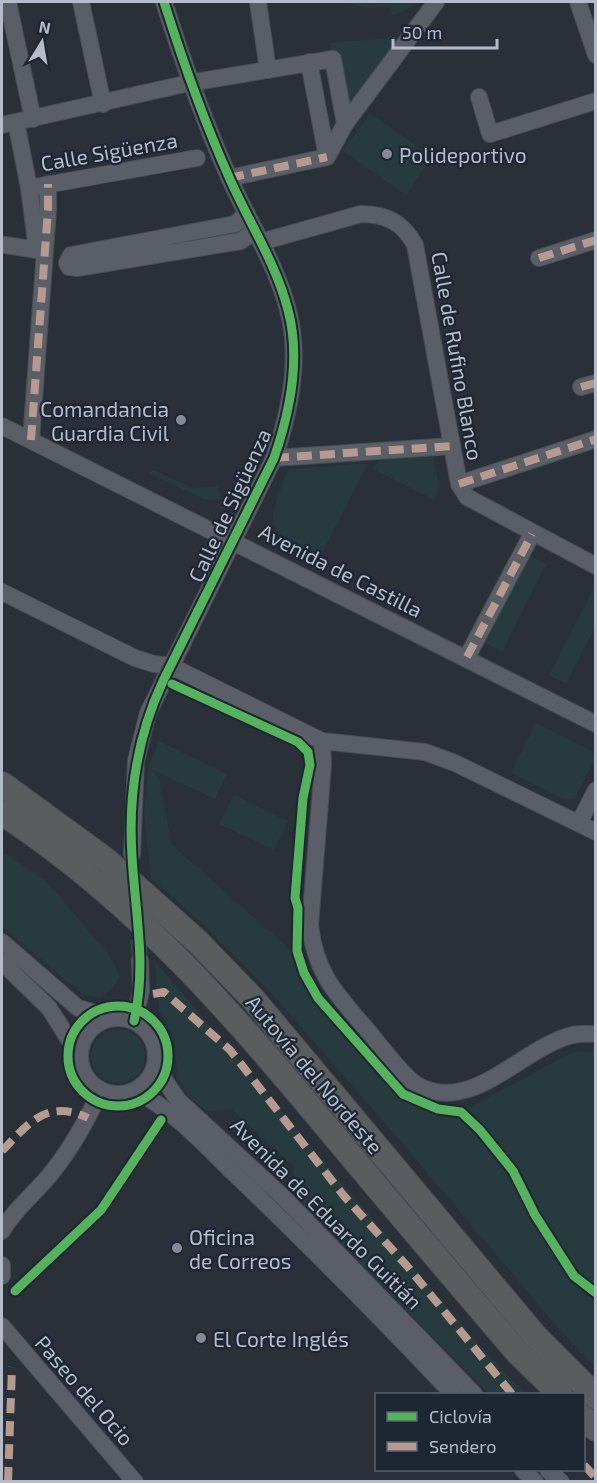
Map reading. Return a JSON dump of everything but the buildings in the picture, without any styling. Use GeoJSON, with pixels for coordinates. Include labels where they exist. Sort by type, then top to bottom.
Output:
{"type":"FeatureCollection","features":[{"type":"Feature","properties":{"kind":"highway","name":"Autovía del Nordeste"},"geometry":{"type":"LineString","coordinates":[[2,784],[106,860],[206,950],[253,999],[536,1337],[593,1394]]}},
{"type":"Feature","properties":{"kind":"highway","name":"Autovía del Nordeste"},"geometry":{"type":"LineString","coordinates":[[2,813],[91,878],[181,960],[236,1018],[511,1344],[558,1393]]}},
{"type":"Feature","properties":{"kind":"highway"},"geometry":{"type":"LineString","coordinates":[[585,1419],[596,1430]]}},
{"type":"Feature","properties":{"kind":"street"},"geometry":{"type":"LineString","coordinates":[[14,2],[33,119]]}},
{"type":"Feature","properties":{"kind":"street"},"geometry":{"type":"LineString","coordinates":[[81,2],[103,105]]}},
{"type":"Feature","properties":{"kind":"street","name":"Calle de Sigüenza"},"geometry":{"type":"LineString","coordinates":[[132,854],[132,802],[138,751],[148,713],[274,458],[285,426],[290,401],[292,334],[288,310],[258,236],[189,83],[164,2]]}},
{"type":"Feature","properties":{"kind":"street"},"geometry":{"type":"LineString","coordinates":[[258,2],[268,70]]}},
{"type":"Feature","properties":{"kind":"street"},"geometry":{"type":"LineString","coordinates":[[327,158],[345,124],[436,2]]}},
{"type":"Feature","properties":{"kind":"street"},"geometry":{"type":"LineString","coordinates":[[578,2],[595,52]]}},
{"type":"Feature","properties":{"kind":"street"},"geometry":{"type":"LineString","coordinates":[[9,124],[103,105],[189,83],[333,58],[345,124]]}},
{"type":"Feature","properties":{"kind":"street"},"geometry":{"type":"LineString","coordinates":[[309,62],[327,158]]}},
{"type":"Feature","properties":{"kind":"street"},"geometry":{"type":"LineString","coordinates":[[479,97],[490,134],[596,101]]}},
{"type":"Feature","properties":{"kind":"street","name":"Calle Sigüenza"},"geometry":{"type":"LineString","coordinates":[[5,246],[37,250],[29,188],[9,124]]}},
{"type":"Feature","properties":{"kind":"street","name":"Calle Sigüenza"},"geometry":{"type":"LineString","coordinates":[[29,188],[197,158]]}},
{"type":"Feature","properties":{"kind":"street"},"geometry":{"type":"LineString","coordinates":[[230,178],[327,158]]}},
{"type":"Feature","properties":{"kind":"street"},"geometry":{"type":"LineString","coordinates":[[32,440],[48,184]]}},
{"type":"Feature","properties":{"kind":"street"},"geometry":{"type":"LineString","coordinates":[[247,214],[235,224],[71,255],[67,263],[69,267],[77,268],[241,241],[258,236]]}},
{"type":"Feature","properties":{"kind":"street","name":"Calle de Rufino Blanco"},"geometry":{"type":"LineString","coordinates":[[258,236],[362,214],[377,214],[389,218],[408,233],[415,245],[459,484],[467,497],[532,534],[596,566]]}},
{"type":"Feature","properties":{"kind":"street"},"geometry":{"type":"LineString","coordinates":[[539,258],[596,240]]}},
{"type":"Feature","properties":{"kind":"street","name":"Avenida de Castilla"},"geometry":{"type":"LineString","coordinates":[[2,426],[596,724]]}},
{"type":"Feature","properties":{"kind":"street"},"geometry":{"type":"LineString","coordinates":[[459,484],[596,439]]}},
{"type":"Feature","properties":{"kind":"street"},"geometry":{"type":"LineString","coordinates":[[274,458],[452,446]]}},
{"type":"Feature","properties":{"kind":"street"},"geometry":{"type":"LineString","coordinates":[[466,657],[532,534]]}},
{"type":"Feature","properties":{"kind":"street"},"geometry":{"type":"LineString","coordinates":[[2,592],[135,658],[171,666],[322,741],[425,752],[455,763],[596,832]]}},
{"type":"Feature","properties":{"kind":"street"},"geometry":{"type":"LineString","coordinates":[[322,741],[323,765],[310,925],[312,944],[326,982],[408,1077],[425,1088],[455,1093],[477,1085],[563,1039],[573,1035],[596,1034]]}},
{"type":"Feature","properties":{"kind":"street"},"geometry":{"type":"LineString","coordinates":[[579,823],[596,789]]}},
{"type":"Feature","properties":{"kind":"street"},"geometry":{"type":"LineString","coordinates":[[2,942],[78,1008],[112,1018],[134,1021],[151,1036],[157,1058],[154,1072],[146,1083],[135,1091],[118,1095],[101,1091],[86,1077],[80,1057],[49,1008],[2,962]]}},
{"type":"Feature","properties":{"kind":"street"},"geometry":{"type":"LineString","coordinates":[[134,1021],[141,992],[140,960]]}},
{"type":"Feature","properties":{"kind":"street"},"geometry":{"type":"LineString","coordinates":[[80,1057],[85,1036],[93,1028],[112,1018]]}},
{"type":"Feature","properties":{"kind":"street","name":"Avenida de Eduardo Guitián"},"geometry":{"type":"LineString","coordinates":[[157,1058],[165,1081],[178,1100],[284,1198],[472,1393]]}},
{"type":"Feature","properties":{"kind":"street"},"geometry":{"type":"LineString","coordinates":[[2,1231],[9,1217],[53,1172],[101,1091]]}},
{"type":"Feature","properties":{"kind":"street","name":"Avenida de Eduardo Guitián"},"geometry":{"type":"LineString","coordinates":[[135,1091],[168,1111],[200,1141],[322,1259],[451,1393]]}},
{"type":"Feature","properties":{"kind":"street"},"geometry":{"type":"LineString","coordinates":[[2,1265],[2,1276]]}},
{"type":"Feature","properties":{"kind":"street","name":"Paseo del Ocio"},"geometry":{"type":"LineString","coordinates":[[2,1326],[135,1482]]}},
{"type":"Feature","properties":{"kind":"street"},"geometry":{"type":"LineString","coordinates":[[524,1471],[536,1482]]}},
{"type":"Feature","properties":{"kind":"street"},"geometry":{"type":"LineString","coordinates":[[549,1471],[561,1482]]}},
{"type":"Feature","properties":{"kind":"green space"},"geometry":{"type":"Polygon","coordinates":[[[346,2],[423,2],[392,16],[390,7],[366,8],[346,2]]]}},
{"type":"Feature","properties":{"kind":"green space"},"geometry":{"type":"Polygon","coordinates":[[[409,36],[345,124],[330,43],[409,36]]]}},
{"type":"Feature","properties":{"kind":"green space","name":"Polideportivo"},"geometry":{"type":"Polygon","coordinates":[[[370,113],[432,157],[406,195],[343,151],[370,113]]]}},
{"type":"Feature","properties":{"kind":"green space"},"geometry":{"type":"Polygon","coordinates":[[[433,452],[439,488],[434,500],[373,469],[381,456],[433,452]]]}},
{"type":"Feature","properties":{"kind":"green space"},"geometry":{"type":"Polygon","coordinates":[[[368,463],[318,560],[279,533],[274,524],[273,515],[289,469],[368,463]]]}},
{"type":"Feature","properties":{"kind":"green space"},"geometry":{"type":"Polygon","coordinates":[[[154,470],[193,488],[218,486],[221,499],[204,499],[148,473],[154,470]]]}},
{"type":"Feature","properties":{"kind":"green space"},"geometry":{"type":"Polygon","coordinates":[[[529,555],[546,564],[502,652],[484,642],[529,555]]]}},
{"type":"Feature","properties":{"kind":"green space"},"geometry":{"type":"Polygon","coordinates":[[[594,588],[595,627],[566,684],[549,675],[594,588]]]}},
{"type":"Feature","properties":{"kind":"green space"},"geometry":{"type":"Polygon","coordinates":[[[536,723],[593,752],[595,759],[575,798],[566,800],[511,773],[536,723]]]}},
{"type":"Feature","properties":{"kind":"green space"},"geometry":{"type":"Polygon","coordinates":[[[159,741],[227,774],[215,799],[150,769],[159,778],[172,845],[295,954],[303,976],[320,1005],[392,1089],[410,1102],[425,1109],[450,1112],[467,1109],[569,1054],[582,1051],[595,1052],[595,1367],[558,1328],[404,1145],[272,994],[200,921],[151,878],[144,815],[148,768],[159,741]]]}},
{"type":"Feature","properties":{"kind":"green space"},"geometry":{"type":"Polygon","coordinates":[[[234,795],[288,821],[274,850],[219,824],[234,795]]]}},
{"type":"Feature","properties":{"kind":"green space"},"geometry":{"type":"Polygon","coordinates":[[[2,852],[47,882],[110,956],[120,976],[112,989],[99,998],[84,995],[2,927],[2,852]]]}},
{"type":"Feature","properties":{"kind":"green space"},"geometry":{"type":"Polygon","coordinates":[[[154,960],[475,1340],[524,1393],[488,1393],[294,1196],[294,1167],[232,1110],[206,1111],[188,1095],[178,1078],[174,1038],[159,1009],[154,960]]]}},
{"type":"Feature","properties":{"kind":"green space"},"geometry":{"type":"Polygon","coordinates":[[[113,1029],[123,1029],[133,1033],[141,1041],[145,1056],[141,1071],[133,1079],[123,1083],[113,1083],[103,1079],[95,1071],[91,1061],[91,1051],[95,1041],[103,1033],[113,1029]]]}},
{"type":"Feature","properties":{"kind":"tunnel"},"geometry":{"type":"LineString","coordinates":[[137,915],[140,960]]}},
{"type":"Feature","properties":{"kind":"marked path"},"geometry":{"type":"LineString","coordinates":[[229,178],[327,157]]}},
{"type":"Feature","properties":{"kind":"marked path"},"geometry":{"type":"LineString","coordinates":[[31,440],[48,184]]}},
{"type":"Feature","properties":{"kind":"marked path"},"geometry":{"type":"LineString","coordinates":[[539,258],[596,240]]}},
{"type":"Feature","properties":{"kind":"marked path"},"geometry":{"type":"LineString","coordinates":[[581,387],[596,383]]}},
{"type":"Feature","properties":{"kind":"marked path"},"geometry":{"type":"LineString","coordinates":[[459,484],[596,439]]}},
{"type":"Feature","properties":{"kind":"marked path"},"geometry":{"type":"LineString","coordinates":[[274,458],[452,446]]}},
{"type":"Feature","properties":{"kind":"marked path"},"geometry":{"type":"LineString","coordinates":[[467,657],[532,534]]}},
{"type":"Feature","properties":{"kind":"marked path"},"geometry":{"type":"LineString","coordinates":[[153,994],[164,992],[230,1050],[344,1196],[407,1266],[511,1393]]}},
{"type":"Feature","properties":{"kind":"marked path"},"geometry":{"type":"LineString","coordinates":[[2,1151],[39,1117],[61,1111],[88,1118]]}},
{"type":"Feature","properties":{"kind":"marked path"},"geometry":{"type":"LineString","coordinates":[[8,1482],[12,1367]]}},
{"type":"Feature","properties":{"kind":"marked path"},"geometry":{"type":"LineString","coordinates":[[585,1466],[596,1478]]}},
{"type":"Feature","properties":{"kind":"cycle path"},"geometry":{"type":"LineString","coordinates":[[134,1021],[140,980],[140,959],[131,833],[133,789],[141,745],[163,681],[274,458],[289,404],[294,366],[292,328],[283,293],[211,134],[164,2]]}},
{"type":"Feature","properties":{"kind":"cycle path"},"geometry":{"type":"LineString","coordinates":[[172,684],[298,742],[308,752],[310,765],[303,798],[295,898],[298,908],[297,951],[304,973],[318,998],[403,1094],[438,1109],[461,1112],[480,1130],[513,1171],[535,1215],[574,1276],[596,1293]]}},
{"type":"Feature","properties":{"kind":"cycle path"},"geometry":{"type":"LineString","coordinates":[[118,1006],[137,1010],[153,1021],[164,1037],[168,1056],[164,1075],[153,1091],[137,1102],[118,1106],[99,1102],[83,1091],[72,1075],[68,1056],[72,1037],[83,1021],[99,1010],[118,1006]]}},
{"type":"Feature","properties":{"kind":"cycle path"},"geometry":{"type":"LineString","coordinates":[[15,1291],[101,1210],[161,1120]]}},
{"type":"Feature","properties":{"kind":"place","name":"Polideportivo"},"geometry":{"type":"Point","coordinates":[387,154]}},
{"type":"Feature","properties":{"kind":"place","name":"Comandancia Guardia Civil"},"geometry":{"type":"Point","coordinates":[181,420]}},
{"type":"Feature","properties":{"kind":"place","name":"Oficina de Correos"},"geometry":{"type":"Point","coordinates":[177,1248]}},
{"type":"Feature","properties":{"kind":"place","name":"El Corte Inglés"},"geometry":{"type":"Point","coordinates":[201,1338]}}]}
